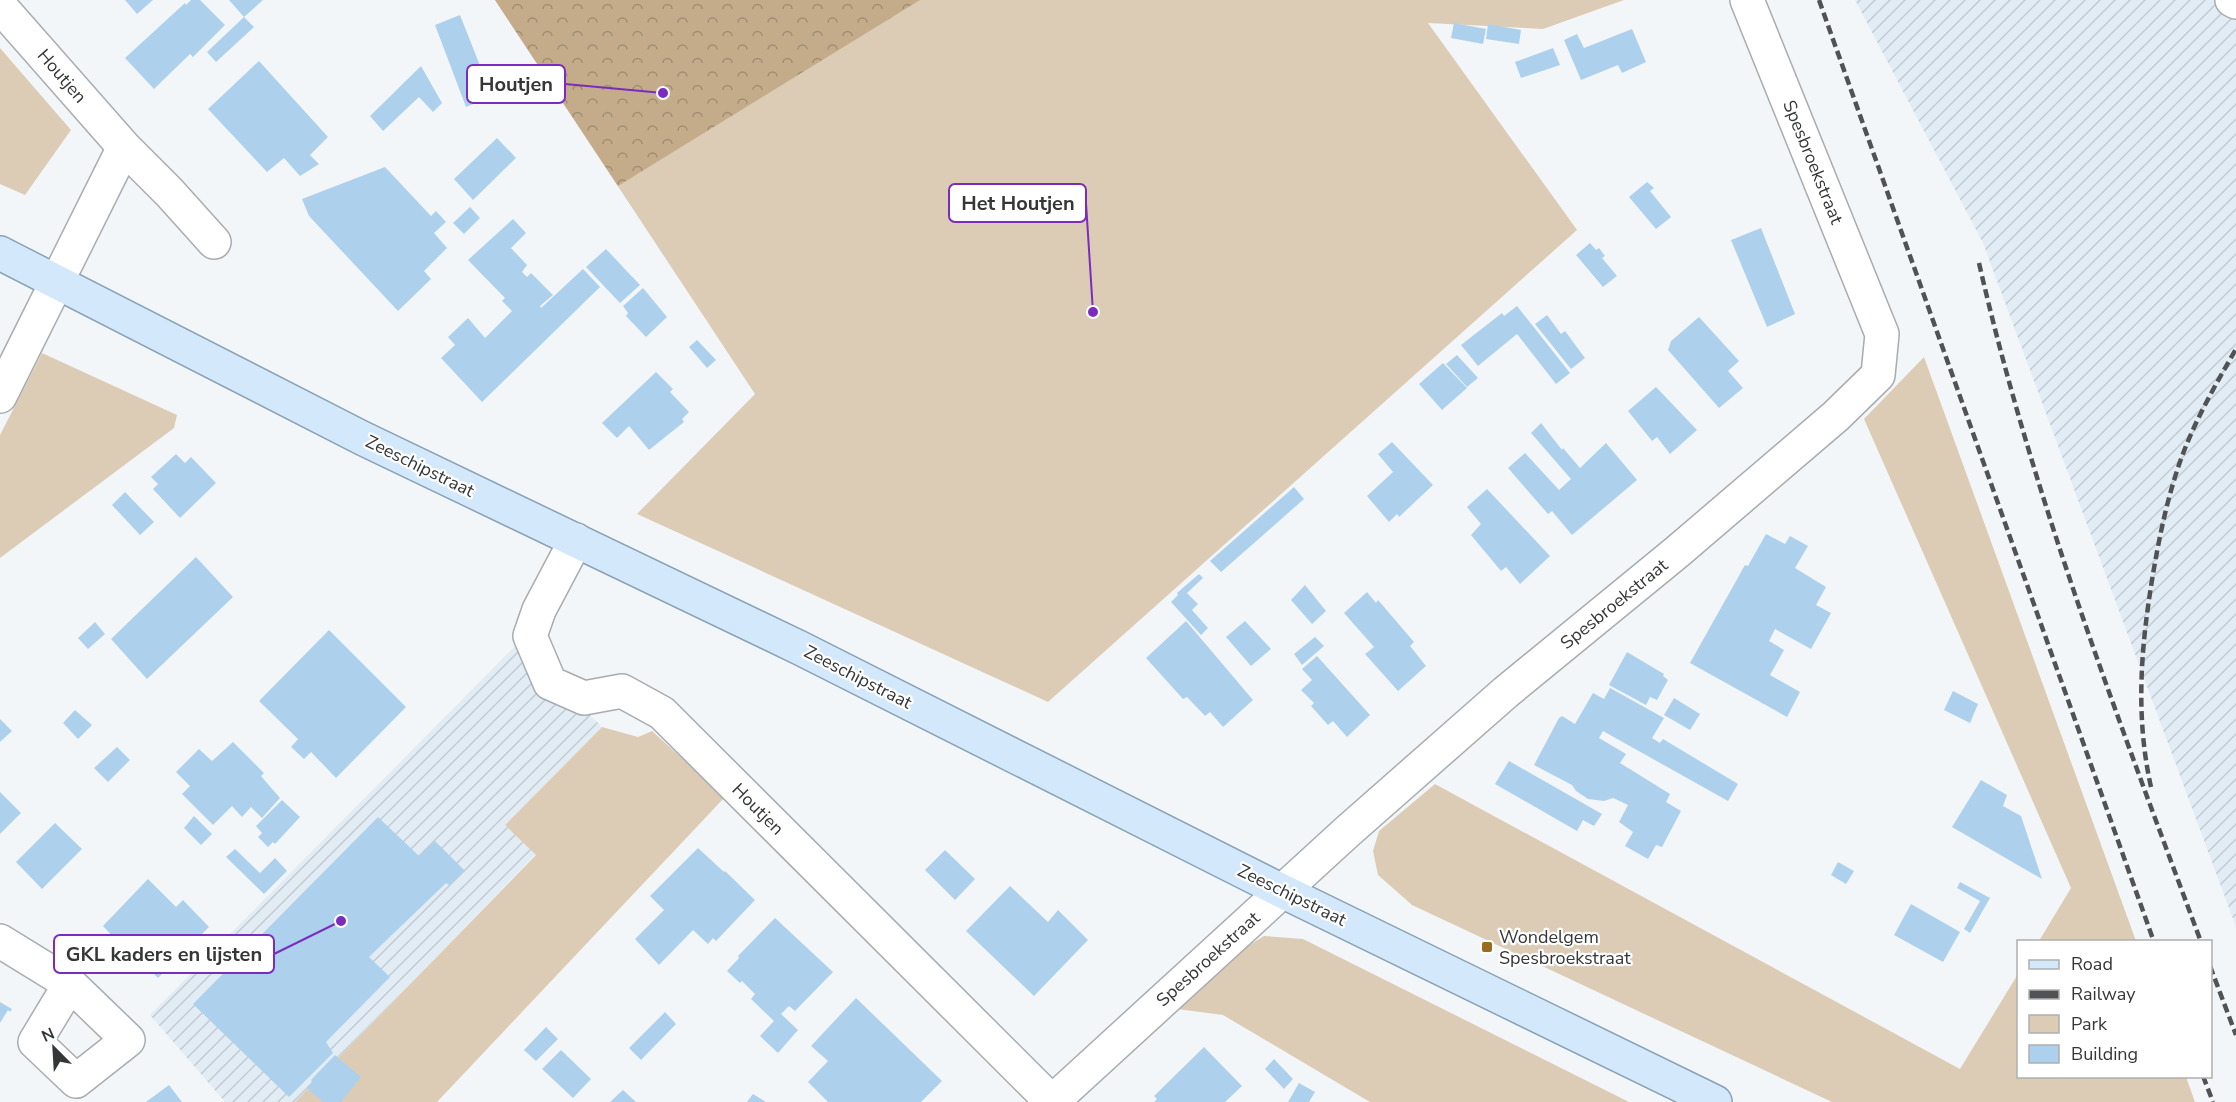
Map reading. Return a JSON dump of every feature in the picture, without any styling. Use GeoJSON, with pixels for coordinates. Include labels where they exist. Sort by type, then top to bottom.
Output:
{"type":"FeatureCollection","features":[{"type":"Feature","properties":{"kind":"main road","name":"Zeeschipstraat"},"geometry":{"type":"LineString","coordinates":[[0,253],[362,438],[800,648],[1282,891],[1715,1102]]}},
{"type":"Feature","properties":{"kind":"street","name":"Spesbroekstraat"},"geometry":{"type":"LineString","coordinates":[[1052,1102],[1348,831],[1506,692],[1677,552],[1836,417],[1878,375],[1882,334],[1747,0]]}},
{"type":"Feature","properties":{"kind":"street","name":"Houtjen"},"geometry":{"type":"LineString","coordinates":[[0,6],[124,147],[214,242]]}},
{"type":"Feature","properties":{"kind":"street"},"geometry":{"type":"LineString","coordinates":[[0,396],[124,147]]}},
{"type":"Feature","properties":{"kind":"street","name":"Houtjen"},"geometry":{"type":"LineString","coordinates":[[576,540],[539,610],[530,636],[550,683],[584,698],[622,691],[662,713],[1052,1102]]}},
{"type":"Feature","properties":{"kind":"street"},"geometry":{"type":"LineString","coordinates":[[0,941],[70,984]]}},
{"type":"Feature","properties":{"kind":"shaded area"},"geometry":{"type":"Polygon","coordinates":[[[1855,0],[2236,0],[2236,927],[1983,243],[1855,0]]]}},
{"type":"Feature","properties":{"kind":"shaded area"},"geometry":{"type":"Polygon","coordinates":[[[518,643],[602,727],[505,825],[536,854],[295,1102],[225,1102],[150,1015],[518,643]]]}},
{"type":"Feature","properties":{"kind":"green space"},"geometry":{"type":"Polygon","coordinates":[[[495,0],[1624,0],[1543,29],[1428,23],[1577,230],[1048,702],[637,514],[755,394],[495,0]]]}},
{"type":"Feature","properties":{"kind":"green space"},"geometry":{"type":"Polygon","coordinates":[[[495,0],[920,0],[618,186],[495,0]]]}},
{"type":"Feature","properties":{"kind":"green space"},"geometry":{"type":"Polygon","coordinates":[[[0,48],[71,130],[25,195],[0,184],[0,48]]]}},
{"type":"Feature","properties":{"kind":"green space"},"geometry":{"type":"Polygon","coordinates":[[[42,353],[177,415],[174,428],[0,558],[0,435],[42,353]]]}},
{"type":"Feature","properties":{"kind":"green space"},"geometry":{"type":"Polygon","coordinates":[[[1924,357],[2136,940],[2040,940],[2071,888],[1864,419],[1924,357]]]}},
{"type":"Feature","properties":{"kind":"green space"},"geometry":{"type":"Polygon","coordinates":[[[602,727],[638,737],[652,731],[725,797],[437,1102],[295,1102],[536,855],[505,825],[602,727]]]}},
{"type":"Feature","properties":{"kind":"green space"},"geometry":{"type":"Polygon","coordinates":[[[1435,784],[1960,1069],[2017,976],[2017,1078],[2186,1078],[2195,1102],[1832,1102],[1412,905],[1378,875],[1373,851],[1379,831],[1435,784]]]}},
{"type":"Feature","properties":{"kind":"green space"},"geometry":{"type":"Polygon","coordinates":[[[1264,936],[1303,939],[1629,1102],[1370,1102],[1223,1015],[1177,1009],[1238,952],[1264,936]]]}},
{"type":"Feature","properties":{"kind":"building"},"geometry":{"type":"Polygon","coordinates":[[[125,0],[153,0],[137,14],[125,0]]]}},
{"type":"Feature","properties":{"kind":"building"},"geometry":{"type":"Polygon","coordinates":[[[191,0],[200,0],[225,25],[193,57],[190,54],[154,89],[125,58],[191,0]]]}},
{"type":"Feature","properties":{"kind":"building"},"geometry":{"type":"Polygon","coordinates":[[[229,0],[263,0],[244,17],[229,0]]]}},
{"type":"Feature","properties":{"kind":"building"},"geometry":{"type":"Polygon","coordinates":[[[460,15],[492,96],[466,107],[435,25],[460,15]]]}},
{"type":"Feature","properties":{"kind":"building"},"geometry":{"type":"Polygon","coordinates":[[[244,17],[254,27],[216,62],[207,52],[244,17]]]}},
{"type":"Feature","properties":{"kind":"building"},"geometry":{"type":"Polygon","coordinates":[[[1454,23],[1486,29],[1483,44],[1451,38],[1454,23]]]}},
{"type":"Feature","properties":{"kind":"building"},"geometry":{"type":"Polygon","coordinates":[[[1488,24],[1521,30],[1519,44],[1486,39],[1488,24]]]}},
{"type":"Feature","properties":{"kind":"building"},"geometry":{"type":"Polygon","coordinates":[[[1632,29],[1646,62],[1622,73],[1618,65],[1581,80],[1564,40],[1577,34],[1584,48],[1632,29]]]}},
{"type":"Feature","properties":{"kind":"building"},"geometry":{"type":"Polygon","coordinates":[[[1553,48],[1560,65],[1521,78],[1515,62],[1553,48]]]}},
{"type":"Feature","properties":{"kind":"building"},"geometry":{"type":"Polygon","coordinates":[[[259,61],[328,137],[310,155],[319,164],[300,176],[284,158],[267,172],[208,109],[259,61]]]}},
{"type":"Feature","properties":{"kind":"building"},"geometry":{"type":"Polygon","coordinates":[[[421,66],[442,103],[433,112],[419,97],[383,131],[370,116],[421,66]]]}},
{"type":"Feature","properties":{"kind":"building"},"geometry":{"type":"Polygon","coordinates":[[[497,138],[516,158],[473,200],[454,179],[497,138]]]}},
{"type":"Feature","properties":{"kind":"building"},"geometry":{"type":"Polygon","coordinates":[[[385,167],[431,216],[436,211],[446,222],[434,233],[447,248],[424,271],[431,279],[398,311],[309,216],[302,199],[385,167]]]}},
{"type":"Feature","properties":{"kind":"building"},"geometry":{"type":"Polygon","coordinates":[[[1647,182],[1654,188],[1650,191],[1671,217],[1656,229],[1629,197],[1647,182]]]}},
{"type":"Feature","properties":{"kind":"building"},"geometry":{"type":"Polygon","coordinates":[[[470,207],[480,218],[464,234],[453,223],[470,207]]]}},
{"type":"Feature","properties":{"kind":"building"},"geometry":{"type":"Polygon","coordinates":[[[513,219],[526,233],[511,248],[527,265],[522,272],[527,277],[531,273],[553,295],[540,306],[541,308],[583,269],[600,287],[482,402],[441,358],[455,345],[448,337],[468,318],[485,338],[512,311],[502,301],[505,298],[468,260],[513,219]]]}},
{"type":"Feature","properties":{"kind":"building"},"geometry":{"type":"Polygon","coordinates":[[[1761,228],[1795,314],[1767,327],[1731,240],[1761,228]]]}},
{"type":"Feature","properties":{"kind":"building"},"geometry":{"type":"Polygon","coordinates":[[[1590,243],[1596,250],[1599,248],[1605,256],[1602,258],[1617,276],[1603,287],[1576,255],[1590,243]]]}},
{"type":"Feature","properties":{"kind":"building"},"geometry":{"type":"Polygon","coordinates":[[[606,249],[640,285],[620,303],[586,267],[606,249]]]}},
{"type":"Feature","properties":{"kind":"building"},"geometry":{"type":"Polygon","coordinates":[[[643,288],[667,317],[646,337],[626,316],[628,313],[623,306],[643,288]]]}},
{"type":"Feature","properties":{"kind":"building"},"geometry":{"type":"Polygon","coordinates":[[[1517,306],[1570,373],[1556,384],[1517,334],[1478,366],[1461,345],[1502,313],[1504,316],[1517,306]]]}},
{"type":"Feature","properties":{"kind":"building"},"geometry":{"type":"Polygon","coordinates":[[[1547,315],[1561,334],[1565,331],[1585,358],[1571,369],[1535,324],[1547,315]]]}},
{"type":"Feature","properties":{"kind":"building"},"geometry":{"type":"Polygon","coordinates":[[[1699,317],[1739,361],[1728,371],[1743,388],[1719,408],[1668,350],[1671,341],[1699,317]]]}},
{"type":"Feature","properties":{"kind":"building"},"geometry":{"type":"Polygon","coordinates":[[[697,340],[716,360],[707,368],[689,347],[697,340]]]}},
{"type":"Feature","properties":{"kind":"building"},"geometry":{"type":"Polygon","coordinates":[[[1457,355],[1478,378],[1467,387],[1446,364],[1457,355]]]}},
{"type":"Feature","properties":{"kind":"building"},"geometry":{"type":"Polygon","coordinates":[[[1443,363],[1467,388],[1442,410],[1419,384],[1443,363]]]}},
{"type":"Feature","properties":{"kind":"building"},"geometry":{"type":"Polygon","coordinates":[[[656,372],[673,389],[670,392],[689,412],[682,419],[684,422],[649,450],[629,426],[617,438],[602,423],[656,372]]]}},
{"type":"Feature","properties":{"kind":"building"},"geometry":{"type":"Polygon","coordinates":[[[1656,387],[1697,430],[1670,454],[1657,437],[1652,441],[1628,411],[1656,387]]]}},
{"type":"Feature","properties":{"kind":"building"},"geometry":{"type":"Polygon","coordinates":[[[1541,423],[1562,450],[1563,448],[1580,468],[1606,443],[1637,480],[1572,535],[1552,511],[1548,514],[1508,468],[1525,453],[1559,490],[1571,479],[1531,433],[1541,423]]]}},
{"type":"Feature","properties":{"kind":"building"},"geometry":{"type":"Polygon","coordinates":[[[1392,442],[1433,485],[1399,517],[1397,514],[1389,522],[1367,496],[1393,472],[1378,454],[1392,442]]]}},
{"type":"Feature","properties":{"kind":"building"},"geometry":{"type":"Polygon","coordinates":[[[176,454],[185,463],[191,457],[216,483],[180,518],[153,489],[158,484],[151,477],[176,454]]]}},
{"type":"Feature","properties":{"kind":"building"},"geometry":{"type":"Polygon","coordinates":[[[1294,487],[1304,499],[1221,572],[1210,561],[1294,487]]]}},
{"type":"Feature","properties":{"kind":"building"},"geometry":{"type":"Polygon","coordinates":[[[1487,489],[1550,556],[1520,584],[1506,567],[1501,571],[1471,535],[1481,524],[1467,507],[1487,489]]]}},
{"type":"Feature","properties":{"kind":"building"},"geometry":{"type":"Polygon","coordinates":[[[125,492],[154,522],[140,535],[112,505],[125,492]]]}},
{"type":"Feature","properties":{"kind":"building"},"geometry":{"type":"Polygon","coordinates":[[[1766,534],[1785,544],[1790,536],[1808,546],[1795,568],[1826,587],[1816,605],[1831,613],[1811,649],[1775,629],[1769,641],[1784,650],[1770,675],[1800,692],[1787,717],[1690,663],[1745,565],[1748,566],[1766,534]]]}},
{"type":"Feature","properties":{"kind":"building"},"geometry":{"type":"Polygon","coordinates":[[[196,557],[233,597],[147,679],[111,639],[196,557]]]}},
{"type":"Feature","properties":{"kind":"building"},"geometry":{"type":"Polygon","coordinates":[[[1199,574],[1203,578],[1187,593],[1198,604],[1192,610],[1208,628],[1201,635],[1171,602],[1178,595],[1177,593],[1199,574]]]}},
{"type":"Feature","properties":{"kind":"building"},"geometry":{"type":"Polygon","coordinates":[[[1305,585],[1326,611],[1312,624],[1291,600],[1305,585]]]}},
{"type":"Feature","properties":{"kind":"building"},"geometry":{"type":"Polygon","coordinates":[[[1367,592],[1376,603],[1378,600],[1414,642],[1410,646],[1426,666],[1398,691],[1365,654],[1374,647],[1344,613],[1367,592]]]}},
{"type":"Feature","properties":{"kind":"building"},"geometry":{"type":"Polygon","coordinates":[[[1186,621],[1253,700],[1223,727],[1210,712],[1205,716],[1187,697],[1183,699],[1146,658],[1186,621]]]}},
{"type":"Feature","properties":{"kind":"building"},"geometry":{"type":"Polygon","coordinates":[[[1245,621],[1271,649],[1251,666],[1226,637],[1245,621]]]}},
{"type":"Feature","properties":{"kind":"building"},"geometry":{"type":"Polygon","coordinates":[[[95,622],[105,634],[88,649],[78,638],[95,622]]]}},
{"type":"Feature","properties":{"kind":"building"},"geometry":{"type":"Polygon","coordinates":[[[329,630],[406,707],[336,778],[311,752],[304,759],[291,747],[298,739],[259,701],[329,630]]]}},
{"type":"Feature","properties":{"kind":"building"},"geometry":{"type":"Polygon","coordinates":[[[1315,637],[1324,646],[1302,665],[1294,654],[1315,637]]]}},
{"type":"Feature","properties":{"kind":"building"},"geometry":{"type":"Polygon","coordinates":[[[1627,652],[1664,674],[1663,676],[1668,680],[1657,700],[1650,697],[1646,705],[1609,685],[1627,652]]]}},
{"type":"Feature","properties":{"kind":"building"},"geometry":{"type":"Polygon","coordinates":[[[1317,656],[1370,715],[1347,737],[1333,721],[1328,725],[1311,706],[1314,703],[1301,690],[1312,680],[1302,669],[1317,656]]]}},
{"type":"Feature","properties":{"kind":"building"},"geometry":{"type":"Polygon","coordinates":[[[1610,688],[1664,718],[1652,738],[1660,743],[1663,739],[1738,784],[1728,801],[1603,731],[1599,738],[1626,754],[1620,763],[1670,794],[1666,802],[1681,811],[1662,847],[1656,845],[1648,859],[1625,846],[1633,832],[1619,822],[1628,805],[1613,798],[1604,801],[1588,799],[1576,791],[1572,785],[1534,765],[1559,718],[1562,716],[1575,724],[1593,693],[1604,699],[1610,688]]]}},
{"type":"Feature","properties":{"kind":"building"},"geometry":{"type":"Polygon","coordinates":[[[1953,691],[1978,704],[1970,723],[1944,710],[1953,691]]]}},
{"type":"Feature","properties":{"kind":"building"},"geometry":{"type":"Polygon","coordinates":[[[1674,698],[1700,714],[1690,730],[1664,715],[1674,698]]]}},
{"type":"Feature","properties":{"kind":"building"},"geometry":{"type":"Polygon","coordinates":[[[75,710],[92,725],[78,739],[63,723],[75,710]]]}},
{"type":"Feature","properties":{"kind":"building"},"geometry":{"type":"Polygon","coordinates":[[[0,719],[12,731],[0,742],[0,719]]]}},
{"type":"Feature","properties":{"kind":"building"},"geometry":{"type":"Polygon","coordinates":[[[233,742],[264,773],[261,776],[280,798],[262,818],[251,807],[242,817],[232,806],[213,825],[182,794],[190,786],[176,772],[199,749],[212,761],[233,742]]]}},
{"type":"Feature","properties":{"kind":"building"},"geometry":{"type":"Polygon","coordinates":[[[117,747],[130,760],[108,782],[94,768],[117,747]]]}},
{"type":"Feature","properties":{"kind":"building"},"geometry":{"type":"Polygon","coordinates":[[[1509,761],[1602,814],[1594,826],[1583,820],[1577,831],[1495,784],[1509,761]]]}},
{"type":"Feature","properties":{"kind":"building"},"geometry":{"type":"Polygon","coordinates":[[[1981,780],[2007,795],[2003,806],[2021,816],[2042,879],[1952,827],[1981,780]]]}},
{"type":"Feature","properties":{"kind":"building"},"geometry":{"type":"Polygon","coordinates":[[[0,792],[21,813],[0,834],[0,792]]]}},
{"type":"Feature","properties":{"kind":"building"},"geometry":{"type":"Polygon","coordinates":[[[282,800],[300,817],[275,844],[273,842],[268,847],[258,837],[262,833],[256,826],[282,800]]]}},
{"type":"Feature","properties":{"kind":"building"},"geometry":{"type":"Polygon","coordinates":[[[194,816],[212,834],[201,845],[184,828],[194,816]]]}},
{"type":"Feature","properties":{"kind":"building"},"geometry":{"type":"Polygon","coordinates":[[[378,817],[419,856],[435,841],[465,871],[449,885],[446,883],[369,957],[390,977],[326,1042],[333,1053],[289,1097],[193,1004],[378,817]]]}},
{"type":"Feature","properties":{"kind":"building"},"geometry":{"type":"Polygon","coordinates":[[[55,823],[82,849],[42,889],[16,862],[55,823]]]}},
{"type":"Feature","properties":{"kind":"building"},"geometry":{"type":"Polygon","coordinates":[[[698,848],[755,900],[716,941],[713,938],[708,944],[693,930],[659,965],[635,939],[664,910],[650,896],[698,848]]]}},
{"type":"Feature","properties":{"kind":"building"},"geometry":{"type":"Polygon","coordinates":[[[235,849],[260,873],[275,858],[287,871],[264,894],[226,857],[235,849]]]}},
{"type":"Feature","properties":{"kind":"building"},"geometry":{"type":"Polygon","coordinates":[[[945,850],[975,879],[955,900],[925,870],[945,850]]]}},
{"type":"Feature","properties":{"kind":"building"},"geometry":{"type":"Polygon","coordinates":[[[1838,862],[1854,871],[1846,884],[1831,875],[1838,862]]]}},
{"type":"Feature","properties":{"kind":"building"},"geometry":{"type":"Polygon","coordinates":[[[148,879],[176,907],[183,900],[209,927],[158,978],[103,926],[148,879]]]}},
{"type":"Feature","properties":{"kind":"building"},"geometry":{"type":"Polygon","coordinates":[[[1960,882],[1990,898],[1970,933],[1964,929],[1980,901],[1957,888],[1960,882]]]}},
{"type":"Feature","properties":{"kind":"building"},"geometry":{"type":"Polygon","coordinates":[[[1010,886],[1048,922],[1058,910],[1088,940],[1034,996],[966,931],[1010,886]]]}},
{"type":"Feature","properties":{"kind":"building"},"geometry":{"type":"Polygon","coordinates":[[[1911,904],[1960,932],[1943,962],[1894,935],[1911,904]]]}},
{"type":"Feature","properties":{"kind":"building"},"geometry":{"type":"Polygon","coordinates":[[[775,918],[833,972],[795,1011],[789,1006],[781,1014],[798,1030],[778,1053],[760,1036],[774,1021],[751,999],[755,994],[727,971],[739,958],[738,956],[775,918]]]}},
{"type":"Feature","properties":{"kind":"building"},"geometry":{"type":"Polygon","coordinates":[[[856,998],[942,1081],[921,1102],[828,1102],[808,1082],[828,1061],[811,1046],[856,998]]]}},
{"type":"Feature","properties":{"kind":"building"},"geometry":{"type":"Polygon","coordinates":[[[0,1002],[12,1009],[10,1012],[8,1010],[0,1023],[0,1002]]]}},
{"type":"Feature","properties":{"kind":"building"},"geometry":{"type":"Polygon","coordinates":[[[665,1012],[676,1024],[641,1060],[629,1048],[665,1012]]]}},
{"type":"Feature","properties":{"kind":"building"},"geometry":{"type":"Polygon","coordinates":[[[546,1027],[558,1039],[536,1061],[524,1050],[546,1027]]]}},
{"type":"Feature","properties":{"kind":"building"},"geometry":{"type":"Polygon","coordinates":[[[1204,1047],[1242,1086],[1225,1102],[1154,1102],[1157,1099],[1154,1096],[1204,1047]]]}},
{"type":"Feature","properties":{"kind":"building"},"geometry":{"type":"Polygon","coordinates":[[[561,1050],[591,1079],[573,1098],[542,1069],[561,1050]]]}},
{"type":"Feature","properties":{"kind":"building"},"geometry":{"type":"Polygon","coordinates":[[[335,1055],[361,1077],[341,1102],[323,1102],[307,1088],[311,1080],[335,1055]]]}},
{"type":"Feature","properties":{"kind":"building"},"geometry":{"type":"Polygon","coordinates":[[[1274,1059],[1293,1079],[1284,1089],[1265,1069],[1274,1059]]]}},
{"type":"Feature","properties":{"kind":"building"},"geometry":{"type":"Polygon","coordinates":[[[1299,1083],[1315,1092],[1309,1102],[1288,1102],[1299,1083]]]}},
{"type":"Feature","properties":{"kind":"building"},"geometry":{"type":"Polygon","coordinates":[[[169,1085],[182,1102],[146,1102],[169,1085]]]}},
{"type":"Feature","properties":{"kind":"building"},"geometry":{"type":"Polygon","coordinates":[[[623,1090],[636,1102],[610,1102],[623,1090]]]}},
{"type":"Feature","properties":{"kind":"building"},"geometry":{"type":"Polygon","coordinates":[[[753,1094],[766,1102],[747,1102],[753,1094]]]}},
{"type":"Feature","properties":{"kind":"railway"},"geometry":{"type":"LineString","coordinates":[[1819,0],[2153,940]]}},
{"type":"Feature","properties":{"kind":"railway"},"geometry":{"type":"LineString","coordinates":[[1979,263],[2000,350],[2051,521],[2108,690],[2200,940]]}},
{"type":"Feature","properties":{"kind":"railway"},"geometry":{"type":"LineString","coordinates":[[2151,787],[2141,707],[2145,628],[2159,543],[2169,496],[2189,438],[2236,349]]}},
{"type":"Feature","properties":{"kind":"railway"},"geometry":{"type":"LineString","coordinates":[[2212,971],[2236,1035]]}},
{"type":"Feature","properties":{"kind":"railway"},"geometry":{"type":"LineString","coordinates":[[2204,1078],[2213,1102]]}},
{"type":"Feature","properties":{"kind":"place","name":"Houtjen"},"geometry":{"type":"Point","coordinates":[663,93]}},
{"type":"Feature","properties":{"kind":"place","name":"Het Houtjen"},"geometry":{"type":"Point","coordinates":[1093,312]}},
{"type":"Feature","properties":{"kind":"place","name":"GKL kaders en lijsten"},"geometry":{"type":"Point","coordinates":[341,921]}},
{"type":"Feature","properties":{"kind":"place","name":"Wondelgem Spesbroekstraat"},"geometry":{"type":"Point","coordinates":[1487,947]}}]}
